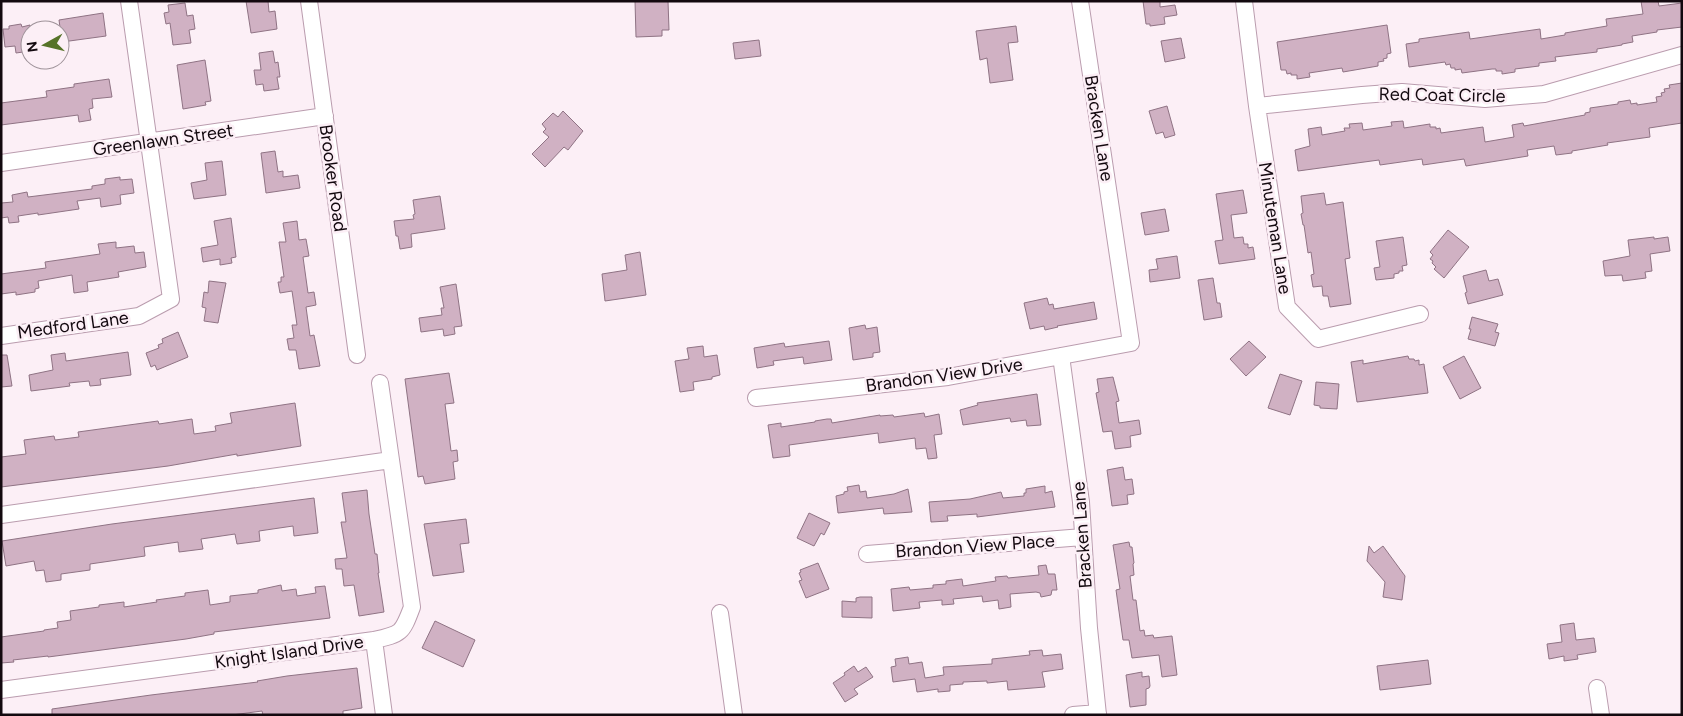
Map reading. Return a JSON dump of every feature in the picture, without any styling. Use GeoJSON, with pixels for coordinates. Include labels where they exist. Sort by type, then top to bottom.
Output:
{"type":"FeatureCollection","features":[{"type":"Feature","properties":{"kind":"street"},"geometry":{"type":"LineString","coordinates":[[129,1],[149,142]]}},
{"type":"Feature","properties":{"kind":"street","name":"Brooker Road"},"geometry":{"type":"LineString","coordinates":[[308,1],[356,355]]}},
{"type":"Feature","properties":{"kind":"street","name":"Bracken Lane"},"geometry":{"type":"LineString","coordinates":[[1080,1],[1131,343]]}},
{"type":"Feature","properties":{"kind":"street","name":"Minuteman Lane"},"geometry":{"type":"LineString","coordinates":[[1244,1],[1256,106],[1287,307],[1318,339],[1420,314]]}},
{"type":"Feature","properties":{"kind":"street","name":"Red Coat Circle"},"geometry":{"type":"LineString","coordinates":[[1256,106],[1402,92],[1485,99],[1544,94],[1682,55]]}},
{"type":"Feature","properties":{"kind":"street","name":"Greenlawn Street"},"geometry":{"type":"LineString","coordinates":[[1,163],[325,116]]}},
{"type":"Feature","properties":{"kind":"street","name":"Medford Lane"},"geometry":{"type":"LineString","coordinates":[[1,336],[139,316],[172,299],[149,142]]}},
{"type":"Feature","properties":{"kind":"street","name":"Brandon View Drive"},"geometry":{"type":"LineString","coordinates":[[756,398],[929,380],[1131,343]]}},
{"type":"Feature","properties":{"kind":"street","name":"Bracken Lane"},"geometry":{"type":"LineString","coordinates":[[1061,356],[1075,450],[1083,538],[1088,628],[1098,714]]}},
{"type":"Feature","properties":{"kind":"street","name":"Knight Island Drive"},"geometry":{"type":"LineString","coordinates":[[1,690],[374,640],[392,636],[404,629],[412,608],[380,383]]}},
{"type":"Feature","properties":{"kind":"street"},"geometry":{"type":"LineString","coordinates":[[1,515],[390,460]]}},
{"type":"Feature","properties":{"kind":"street","name":"Brandon View Place"},"geometry":{"type":"LineString","coordinates":[[867,554],[1083,538]]}},
{"type":"Feature","properties":{"kind":"street"},"geometry":{"type":"LineString","coordinates":[[720,613],[734,715]]}},
{"type":"Feature","properties":{"kind":"street"},"geometry":{"type":"LineString","coordinates":[[374,640],[384,715]]}},
{"type":"Feature","properties":{"kind":"street"},"geometry":{"type":"LineString","coordinates":[[1597,688],[1601,715]]}},
{"type":"Feature","properties":{"kind":"street"},"geometry":{"type":"LineString","coordinates":[[1073,715],[1098,714]]}},
{"type":"Feature","properties":{"kind":"building"},"geometry":{"type":"Polygon","coordinates":[[[246,1],[268,1],[269,12],[275,11],[277,29],[251,33],[246,1]]]}},
{"type":"Feature","properties":{"kind":"building"},"geometry":{"type":"Polygon","coordinates":[[[635,1],[668,1],[669,30],[662,30],[662,36],[636,37],[635,1]]]}},
{"type":"Feature","properties":{"kind":"building"},"geometry":{"type":"Polygon","coordinates":[[[1143,1],[1160,1],[1160,7],[1175,5],[1177,15],[1164,17],[1165,24],[1150,26],[1150,24],[1146,24],[1143,1]]]}},
{"type":"Feature","properties":{"kind":"building"},"geometry":{"type":"Polygon","coordinates":[[[1641,1],[1658,1],[1659,6],[1682,3],[1682,27],[1632,36],[1633,42],[1597,49],[1597,52],[1555,57],[1556,61],[1539,63],[1539,66],[1515,69],[1515,72],[1502,74],[1502,71],[1496,71],[1496,69],[1462,73],[1461,69],[1455,70],[1455,68],[1451,68],[1450,64],[1446,65],[1445,62],[1409,67],[1406,44],[1419,42],[1419,39],[1469,32],[1470,39],[1540,29],[1541,39],[1565,35],[1565,33],[1607,26],[1606,19],[1643,14],[1641,1]]]}},
{"type":"Feature","properties":{"kind":"building"},"geometry":{"type":"Polygon","coordinates":[[[185,3],[187,16],[193,15],[195,29],[189,30],[191,43],[173,45],[170,23],[166,24],[164,13],[169,12],[168,5],[185,3]]]}},
{"type":"Feature","properties":{"kind":"building"},"geometry":{"type":"Polygon","coordinates":[[[103,13],[106,36],[70,41],[70,20],[59,20],[103,13]]]}},
{"type":"Feature","properties":{"kind":"building"},"geometry":{"type":"Polygon","coordinates":[[[20,24],[20,52],[16,53],[15,46],[5,47],[3,29],[9,29],[9,26],[20,24]]]}},
{"type":"Feature","properties":{"kind":"building"},"geometry":{"type":"Polygon","coordinates":[[[1387,25],[1391,53],[1387,54],[1387,58],[1383,59],[1384,61],[1378,62],[1378,66],[1343,72],[1342,68],[1309,73],[1310,77],[1297,79],[1297,75],[1287,74],[1286,70],[1281,70],[1277,42],[1387,25]]]}},
{"type":"Feature","properties":{"kind":"building"},"geometry":{"type":"Polygon","coordinates":[[[1016,26],[1018,42],[1008,43],[1013,80],[990,83],[987,58],[980,60],[976,31],[1016,26]]]}},
{"type":"Feature","properties":{"kind":"building"},"geometry":{"type":"Polygon","coordinates":[[[1181,38],[1185,58],[1165,62],[1161,41],[1181,38]]]}},
{"type":"Feature","properties":{"kind":"building"},"geometry":{"type":"Polygon","coordinates":[[[759,40],[761,56],[735,59],[733,43],[759,40]]]}},
{"type":"Feature","properties":{"kind":"building"},"geometry":{"type":"Polygon","coordinates":[[[273,51],[275,63],[278,62],[280,77],[277,77],[279,89],[264,91],[263,84],[256,85],[254,70],[261,70],[259,53],[273,51]]]}},
{"type":"Feature","properties":{"kind":"building"},"geometry":{"type":"Polygon","coordinates":[[[205,60],[211,101],[205,102],[206,105],[183,109],[177,65],[205,60]]]}},
{"type":"Feature","properties":{"kind":"building"},"geometry":{"type":"Polygon","coordinates":[[[109,79],[112,97],[92,99],[93,108],[89,109],[91,120],[79,122],[78,115],[1,125],[1,103],[47,97],[46,91],[74,87],[74,84],[109,79]]]}},
{"type":"Feature","properties":{"kind":"building"},"geometry":{"type":"Polygon","coordinates":[[[1682,83],[1682,123],[1649,128],[1650,137],[1607,143],[1608,145],[1556,155],[1554,146],[1527,150],[1528,156],[1466,166],[1464,159],[1423,165],[1422,159],[1380,165],[1379,160],[1298,171],[1295,150],[1310,146],[1308,129],[1321,127],[1322,135],[1345,131],[1344,128],[1350,128],[1349,124],[1362,123],[1363,130],[1392,126],[1391,122],[1403,121],[1404,128],[1430,124],[1430,127],[1440,128],[1441,133],[1483,127],[1485,142],[1514,137],[1512,125],[1523,123],[1524,126],[1585,115],[1585,113],[1590,112],[1590,108],[1618,104],[1618,102],[1630,100],[1631,104],[1637,103],[1637,105],[1657,102],[1656,97],[1662,96],[1661,93],[1665,92],[1664,89],[1670,88],[1669,85],[1682,83]]]}},
{"type":"Feature","properties":{"kind":"building"},"geometry":{"type":"Polygon","coordinates":[[[1167,106],[1175,135],[1165,138],[1163,132],[1156,134],[1149,111],[1167,106]]]}},
{"type":"Feature","properties":{"kind":"building"},"geometry":{"type":"Polygon","coordinates":[[[563,111],[583,131],[568,150],[564,147],[545,167],[532,154],[549,137],[543,132],[546,129],[542,124],[553,113],[558,117],[563,111]]]}},
{"type":"Feature","properties":{"kind":"building"},"geometry":{"type":"Polygon","coordinates":[[[275,151],[278,172],[283,171],[283,177],[298,175],[300,188],[266,193],[261,153],[275,151]]]}},
{"type":"Feature","properties":{"kind":"building"},"geometry":{"type":"Polygon","coordinates":[[[222,161],[226,195],[194,199],[191,183],[207,180],[205,163],[222,161]]]}},
{"type":"Feature","properties":{"kind":"building"},"geometry":{"type":"Polygon","coordinates":[[[120,177],[120,180],[132,179],[134,193],[120,195],[121,204],[101,207],[100,198],[77,201],[79,209],[18,216],[19,222],[9,223],[8,217],[1,218],[1,203],[13,202],[12,195],[27,192],[28,197],[92,189],[92,186],[105,184],[105,179],[120,177]]]}},
{"type":"Feature","properties":{"kind":"building"},"geometry":{"type":"Polygon","coordinates":[[[1243,190],[1247,213],[1231,215],[1234,238],[1243,237],[1244,244],[1248,244],[1248,248],[1253,247],[1255,259],[1219,264],[1215,241],[1223,240],[1216,194],[1243,190]]]}},
{"type":"Feature","properties":{"kind":"building"},"geometry":{"type":"Polygon","coordinates":[[[1324,193],[1326,205],[1343,202],[1350,258],[1345,259],[1351,304],[1330,307],[1328,296],[1323,296],[1322,286],[1313,287],[1311,275],[1314,274],[1311,252],[1308,253],[1301,214],[1303,213],[1301,196],[1324,193]]]}},
{"type":"Feature","properties":{"kind":"building"},"geometry":{"type":"Polygon","coordinates":[[[440,196],[445,229],[411,234],[412,247],[400,249],[394,221],[414,219],[413,200],[440,196]]]}},
{"type":"Feature","properties":{"kind":"building"},"geometry":{"type":"Polygon","coordinates":[[[1165,209],[1169,231],[1145,235],[1141,213],[1165,209]]]}},
{"type":"Feature","properties":{"kind":"building"},"geometry":{"type":"Polygon","coordinates":[[[231,218],[236,257],[231,258],[232,263],[220,265],[220,259],[203,262],[201,248],[218,245],[214,221],[231,218]]]}},
{"type":"Feature","properties":{"kind":"building"},"geometry":{"type":"Polygon","coordinates":[[[297,221],[299,240],[306,239],[309,256],[303,257],[308,293],[314,292],[316,305],[306,307],[310,336],[314,335],[320,366],[299,369],[296,350],[289,350],[287,339],[294,338],[292,325],[297,325],[292,291],[280,293],[278,282],[281,282],[281,277],[284,277],[279,242],[286,242],[283,223],[297,221]]]}},
{"type":"Feature","properties":{"kind":"building"},"geometry":{"type":"Polygon","coordinates":[[[1448,230],[1469,247],[1444,278],[1434,269],[1436,267],[1430,259],[1433,255],[1430,252],[1448,230]]]}},
{"type":"Feature","properties":{"kind":"building"},"geometry":{"type":"Polygon","coordinates":[[[1403,237],[1407,265],[1402,266],[1403,271],[1394,274],[1394,278],[1376,280],[1374,268],[1380,267],[1376,241],[1403,237]]]}},
{"type":"Feature","properties":{"kind":"building"},"geometry":{"type":"Polygon","coordinates":[[[1654,237],[1654,239],[1668,237],[1670,251],[1650,254],[1652,271],[1645,272],[1646,278],[1623,281],[1622,275],[1605,276],[1603,261],[1630,256],[1628,240],[1654,237]]]}},
{"type":"Feature","properties":{"kind":"building"},"geometry":{"type":"Polygon","coordinates":[[[116,242],[116,248],[134,246],[135,253],[144,252],[146,267],[118,272],[119,277],[87,282],[88,291],[74,293],[72,275],[38,281],[39,288],[35,289],[35,292],[16,295],[16,292],[1,294],[1,274],[46,268],[45,262],[100,254],[98,244],[116,242]]]}},
{"type":"Feature","properties":{"kind":"building"},"geometry":{"type":"Polygon","coordinates":[[[640,252],[646,295],[605,301],[602,274],[627,270],[625,255],[640,252]]]}},
{"type":"Feature","properties":{"kind":"building"},"geometry":{"type":"Polygon","coordinates":[[[1177,256],[1180,278],[1150,282],[1149,270],[1158,269],[1156,259],[1177,256]]]}},
{"type":"Feature","properties":{"kind":"building"},"geometry":{"type":"Polygon","coordinates":[[[1486,270],[1489,281],[1498,279],[1503,295],[1468,304],[1463,276],[1486,270]]]}},
{"type":"Feature","properties":{"kind":"building"},"geometry":{"type":"Polygon","coordinates":[[[1213,278],[1217,303],[1220,303],[1222,317],[1204,320],[1198,280],[1213,278]]]}},
{"type":"Feature","properties":{"kind":"building"},"geometry":{"type":"Polygon","coordinates":[[[209,281],[226,283],[218,323],[204,321],[206,308],[202,307],[204,292],[208,293],[209,281]]]}},
{"type":"Feature","properties":{"kind":"building"},"geometry":{"type":"Polygon","coordinates":[[[456,284],[462,326],[454,327],[455,334],[444,336],[443,329],[421,332],[419,318],[442,315],[441,308],[444,308],[440,287],[456,284]]]}},
{"type":"Feature","properties":{"kind":"building"},"geometry":{"type":"Polygon","coordinates":[[[1047,298],[1049,305],[1053,304],[1054,309],[1094,302],[1097,319],[1045,330],[1044,326],[1030,329],[1024,303],[1047,298]]]}},
{"type":"Feature","properties":{"kind":"building"},"geometry":{"type":"Polygon","coordinates":[[[1472,317],[1498,324],[1495,332],[1499,333],[1495,346],[1468,339],[1472,317]]]}},
{"type":"Feature","properties":{"kind":"building"},"geometry":{"type":"Polygon","coordinates":[[[865,325],[866,329],[877,327],[880,352],[873,353],[873,357],[853,360],[849,328],[865,325]]]}},
{"type":"Feature","properties":{"kind":"building"},"geometry":{"type":"Polygon","coordinates":[[[178,332],[188,357],[157,370],[155,365],[151,367],[146,353],[159,348],[158,345],[163,343],[162,339],[178,332]]]}},
{"type":"Feature","properties":{"kind":"building"},"geometry":{"type":"Polygon","coordinates":[[[829,341],[832,360],[804,364],[803,357],[773,361],[774,365],[757,368],[754,348],[784,343],[785,347],[829,341]]]}},
{"type":"Feature","properties":{"kind":"building"},"geometry":{"type":"Polygon","coordinates":[[[1249,341],[1266,357],[1246,376],[1230,359],[1249,341]]]}},
{"type":"Feature","properties":{"kind":"building"},"geometry":{"type":"Polygon","coordinates":[[[703,346],[704,357],[717,355],[720,375],[712,377],[712,379],[693,382],[694,390],[680,392],[675,361],[689,359],[687,348],[703,346]]]}},
{"type":"Feature","properties":{"kind":"building"},"geometry":{"type":"Polygon","coordinates":[[[128,352],[131,375],[100,379],[101,385],[90,386],[89,381],[69,383],[70,386],[31,391],[29,375],[53,370],[51,355],[65,353],[66,361],[128,352]]]}},
{"type":"Feature","properties":{"kind":"building"},"geometry":{"type":"Polygon","coordinates":[[[1,355],[7,355],[12,386],[1,387],[1,355]]]}},
{"type":"Feature","properties":{"kind":"building"},"geometry":{"type":"Polygon","coordinates":[[[1408,356],[1409,359],[1419,360],[1419,365],[1424,364],[1428,393],[1357,402],[1351,362],[1363,360],[1363,364],[1408,356]]]}},
{"type":"Feature","properties":{"kind":"building"},"geometry":{"type":"Polygon","coordinates":[[[1464,356],[1481,388],[1460,399],[1443,367],[1464,356]]]}},
{"type":"Feature","properties":{"kind":"building"},"geometry":{"type":"Polygon","coordinates":[[[449,373],[454,403],[445,404],[451,451],[457,450],[458,461],[453,462],[455,479],[425,484],[423,476],[418,477],[405,379],[449,373]]]}},
{"type":"Feature","properties":{"kind":"building"},"geometry":{"type":"Polygon","coordinates":[[[1280,374],[1302,381],[1290,415],[1268,408],[1280,374]]]}},
{"type":"Feature","properties":{"kind":"building"},"geometry":{"type":"Polygon","coordinates":[[[1113,377],[1119,401],[1116,402],[1119,423],[1139,420],[1141,434],[1130,436],[1131,447],[1115,449],[1112,431],[1103,432],[1096,393],[1099,392],[1097,379],[1113,377]]]}},
{"type":"Feature","properties":{"kind":"building"},"geometry":{"type":"Polygon","coordinates":[[[1316,382],[1339,384],[1337,409],[1320,408],[1320,406],[1314,405],[1316,382]]]}},
{"type":"Feature","properties":{"kind":"building"},"geometry":{"type":"Polygon","coordinates":[[[1037,394],[1041,425],[1027,426],[1026,420],[1011,422],[1010,418],[963,425],[960,410],[978,405],[977,403],[1037,394]]]}},
{"type":"Feature","properties":{"kind":"building"},"geometry":{"type":"Polygon","coordinates":[[[295,403],[301,446],[237,456],[237,454],[168,466],[1,487],[1,457],[26,454],[24,440],[54,436],[55,440],[79,437],[78,432],[158,421],[159,424],[192,419],[194,434],[216,431],[215,426],[232,423],[230,413],[295,403]]]}},
{"type":"Feature","properties":{"kind":"building"},"geometry":{"type":"Polygon","coordinates":[[[924,413],[925,417],[939,414],[942,434],[934,435],[937,458],[928,459],[926,448],[916,449],[915,438],[879,443],[878,433],[789,445],[790,456],[773,458],[768,425],[781,423],[781,427],[827,419],[831,419],[832,423],[880,415],[893,415],[894,417],[924,413]]]}},
{"type":"Feature","properties":{"kind":"building"},"geometry":{"type":"Polygon","coordinates":[[[1123,467],[1125,480],[1132,479],[1134,494],[1127,495],[1128,504],[1112,506],[1107,470],[1123,467]]]}},
{"type":"Feature","properties":{"kind":"building"},"geometry":{"type":"Polygon","coordinates":[[[859,485],[860,492],[866,491],[867,498],[894,494],[908,489],[912,512],[884,514],[883,508],[838,513],[836,496],[848,491],[847,487],[859,485]]]}},
{"type":"Feature","properties":{"kind":"building"},"geometry":{"type":"Polygon","coordinates":[[[1045,486],[1045,493],[1052,491],[1055,507],[977,517],[977,514],[947,516],[948,521],[931,522],[929,502],[970,499],[1001,492],[1003,498],[1024,496],[1026,489],[1045,486]]]}},
{"type":"Feature","properties":{"kind":"building"},"geometry":{"type":"Polygon","coordinates":[[[367,490],[384,612],[359,616],[354,585],[344,586],[342,569],[336,569],[335,559],[347,558],[341,522],[346,522],[342,493],[367,490]]]}},
{"type":"Feature","properties":{"kind":"building"},"geometry":{"type":"Polygon","coordinates":[[[314,498],[318,533],[294,536],[293,526],[259,531],[260,541],[237,544],[235,534],[201,539],[203,549],[179,552],[178,542],[144,547],[145,556],[90,564],[90,570],[61,574],[61,580],[46,582],[44,570],[36,571],[34,561],[6,566],[2,541],[112,524],[314,498]]]}},
{"type":"Feature","properties":{"kind":"building"},"geometry":{"type":"Polygon","coordinates":[[[809,513],[830,523],[824,535],[821,533],[814,546],[797,538],[809,513]]]}},
{"type":"Feature","properties":{"kind":"building"},"geometry":{"type":"Polygon","coordinates":[[[466,519],[469,543],[460,544],[464,572],[433,576],[424,524],[466,519]]]}},
{"type":"Feature","properties":{"kind":"building"},"geometry":{"type":"Polygon","coordinates":[[[1129,542],[1130,547],[1132,547],[1134,563],[1134,575],[1130,576],[1133,600],[1136,600],[1140,631],[1144,630],[1145,636],[1153,635],[1154,638],[1172,636],[1177,675],[1162,677],[1159,655],[1132,658],[1129,640],[1123,640],[1116,590],[1120,589],[1113,545],[1129,542]]]}},
{"type":"Feature","properties":{"kind":"building"},"geometry":{"type":"Polygon","coordinates":[[[1369,546],[1374,553],[1383,546],[1405,576],[1402,600],[1383,597],[1385,582],[1367,561],[1369,546]]]}},
{"type":"Feature","properties":{"kind":"building"},"geometry":{"type":"Polygon","coordinates":[[[818,563],[829,589],[806,598],[799,581],[802,580],[799,573],[801,572],[800,570],[818,563]]]}},
{"type":"Feature","properties":{"kind":"building"},"geometry":{"type":"Polygon","coordinates":[[[1046,565],[1048,574],[1055,574],[1057,590],[1052,590],[1051,595],[1041,597],[1040,593],[1036,592],[1010,594],[1011,607],[999,609],[998,600],[983,602],[982,596],[953,599],[954,604],[942,605],[942,600],[919,602],[920,608],[893,611],[891,589],[909,587],[910,590],[933,588],[933,585],[946,584],[946,581],[962,579],[963,586],[996,581],[995,577],[1007,576],[1008,578],[1039,575],[1038,566],[1046,565]]]}},
{"type":"Feature","properties":{"kind":"building"},"geometry":{"type":"Polygon","coordinates":[[[281,585],[282,591],[296,589],[297,596],[316,593],[315,587],[325,586],[330,618],[214,632],[214,634],[186,639],[1,663],[1,637],[58,628],[57,622],[71,620],[70,611],[124,602],[124,607],[157,602],[156,600],[185,596],[185,593],[208,590],[210,605],[230,602],[230,596],[258,593],[258,590],[281,585]]]}},
{"type":"Feature","properties":{"kind":"building"},"geometry":{"type":"Polygon","coordinates":[[[872,597],[872,618],[842,617],[842,601],[856,602],[856,598],[872,597]]]}},
{"type":"Feature","properties":{"kind":"building"},"geometry":{"type":"Polygon","coordinates":[[[435,621],[475,640],[463,667],[422,648],[435,621]]]}},
{"type":"Feature","properties":{"kind":"building"},"geometry":{"type":"Polygon","coordinates":[[[1574,623],[1576,640],[1594,638],[1596,652],[1577,655],[1578,659],[1564,661],[1564,656],[1549,659],[1547,644],[1562,642],[1560,625],[1574,623]]]}},
{"type":"Feature","properties":{"kind":"building"},"geometry":{"type":"Polygon","coordinates":[[[1042,650],[1043,656],[1061,654],[1063,669],[1042,672],[1045,687],[1008,690],[1007,681],[987,683],[987,681],[963,682],[963,684],[950,685],[950,691],[938,692],[938,689],[917,692],[915,679],[893,682],[891,667],[896,666],[895,659],[908,657],[909,664],[922,662],[925,678],[944,675],[943,667],[992,664],[992,659],[1030,655],[1029,651],[1042,650]]]}},
{"type":"Feature","properties":{"kind":"building"},"geometry":{"type":"Polygon","coordinates":[[[1428,660],[1431,684],[1380,690],[1377,666],[1428,660]]]}},
{"type":"Feature","properties":{"kind":"building"},"geometry":{"type":"Polygon","coordinates":[[[854,666],[858,672],[866,667],[873,677],[854,689],[858,694],[845,702],[833,683],[854,666]]]}},
{"type":"Feature","properties":{"kind":"building"},"geometry":{"type":"Polygon","coordinates":[[[357,668],[362,708],[343,711],[343,715],[263,715],[262,711],[232,715],[52,715],[52,709],[357,668]]]}},
{"type":"Feature","properties":{"kind":"building"},"geometry":{"type":"Polygon","coordinates":[[[1142,672],[1142,677],[1149,676],[1150,686],[1146,689],[1146,705],[1130,707],[1126,675],[1142,672]]]}}]}
